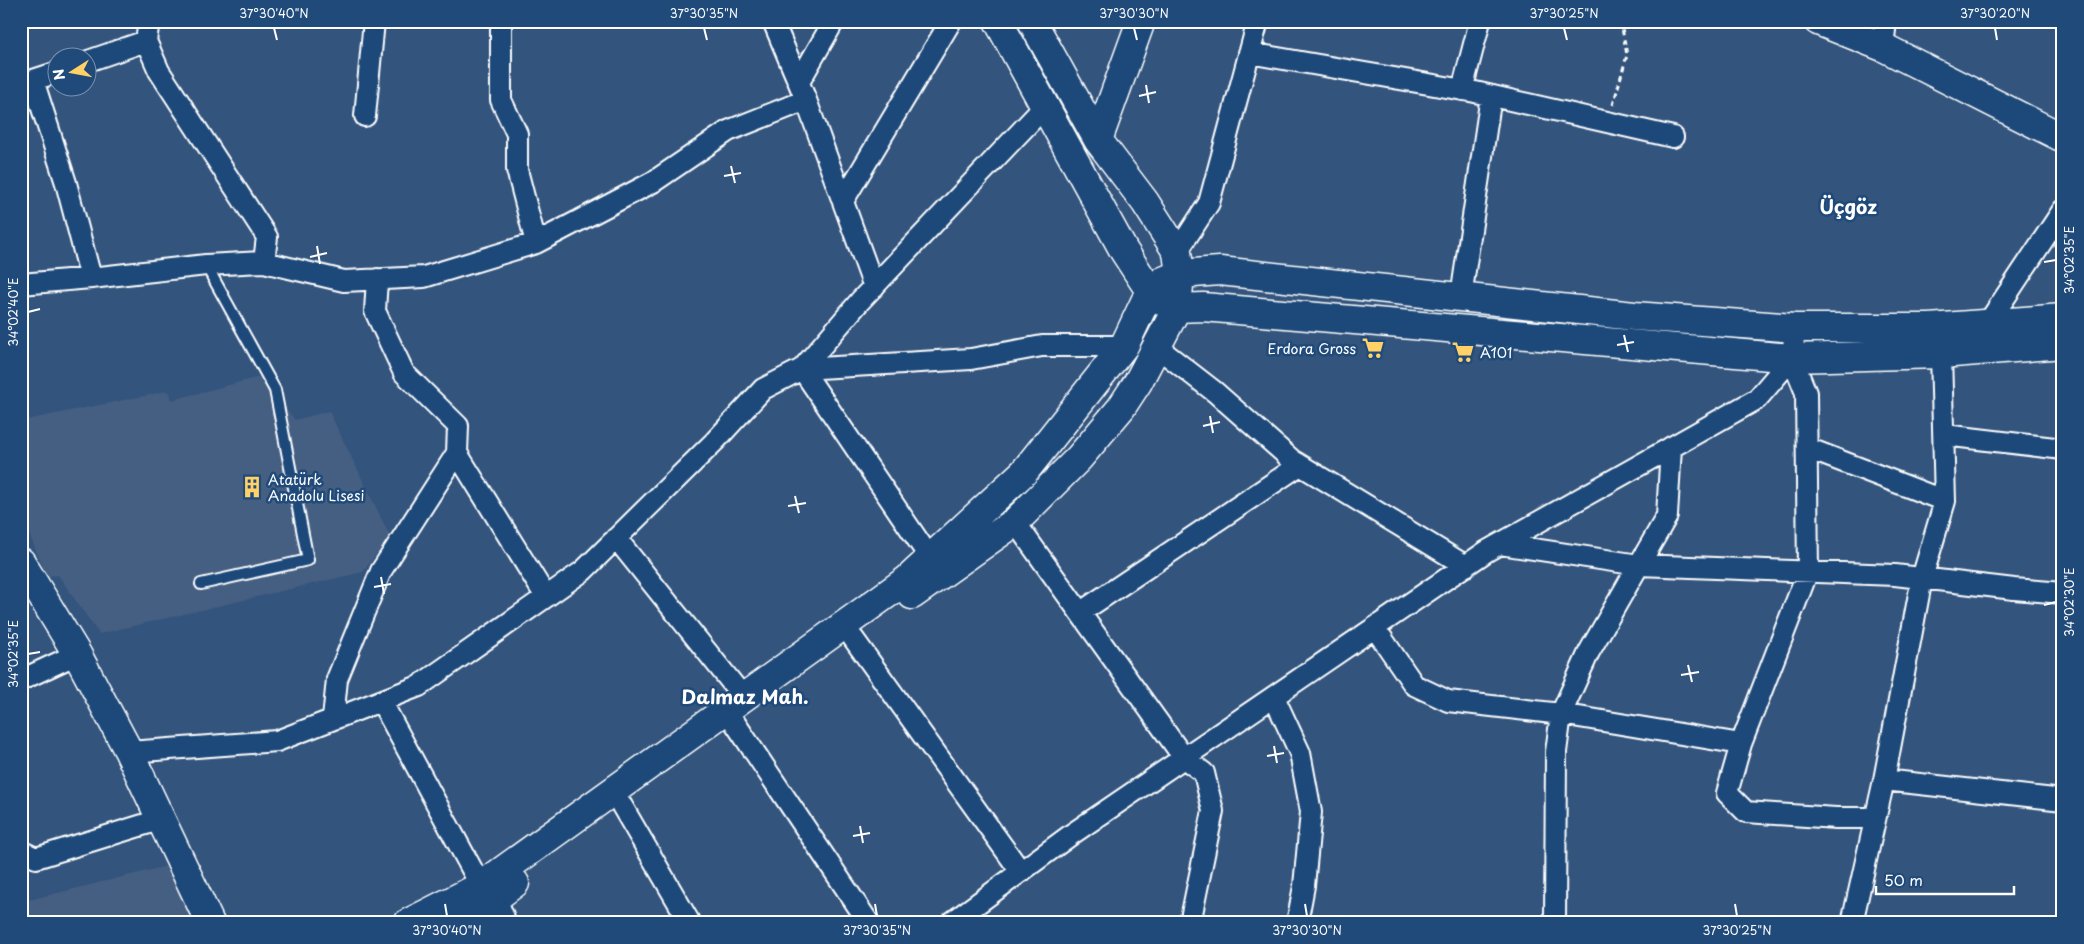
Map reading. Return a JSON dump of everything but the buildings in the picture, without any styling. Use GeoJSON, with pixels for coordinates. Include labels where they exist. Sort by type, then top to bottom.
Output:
{"type":"FeatureCollection","features":[{"type":"Feature","properties":{"kind":"main road"},"geometry":{"type":"LineString","coordinates":[[998,21],[1124,251],[1150,291],[1166,304],[1178,308],[1203,307],[1792,358],[1941,354],[2063,344]]}},
{"type":"Feature","properties":{"kind":"main road"},"geometry":{"type":"LineString","coordinates":[[408,923],[488,892],[622,806],[1016,522],[1080,458],[1104,430],[1138,382],[1178,308],[1178,263],[1146,202],[1098,140],[1032,21]]}},
{"type":"Feature","properties":{"kind":"main road"},"geometry":{"type":"LineString","coordinates":[[1098,140],[1141,21]]}},
{"type":"Feature","properties":{"kind":"main road"},"geometry":{"type":"LineString","coordinates":[[1818,21],[1884,34],[2063,138]]}},
{"type":"Feature","properties":{"kind":"main road"},"geometry":{"type":"LineString","coordinates":[[450,923],[482,908],[488,892],[744,698],[908,579],[1024,472],[1124,346],[1150,291],[1163,281],[1178,263]]}},
{"type":"Feature","properties":{"kind":"main road"},"geometry":{"type":"LineString","coordinates":[[1178,263],[1220,271],[1634,316],[1794,328],[1929,328],[2063,318]]}},
{"type":"Feature","properties":{"kind":"main road"},"geometry":{"type":"LineString","coordinates":[[21,562],[77,654],[129,752],[210,923]]}},
{"type":"Feature","properties":{"kind":"street"},"geometry":{"type":"LineString","coordinates":[[365,116],[374,21]]}},
{"type":"Feature","properties":{"kind":"street"},"geometry":{"type":"LineString","coordinates":[[501,21],[501,100],[517,134],[518,170],[536,243]]}},
{"type":"Feature","properties":{"kind":"street"},"geometry":{"type":"LineString","coordinates":[[773,21],[806,100],[874,287]]}},
{"type":"Feature","properties":{"kind":"street"},"geometry":{"type":"LineString","coordinates":[[799,82],[834,21]]}},
{"type":"Feature","properties":{"kind":"street"},"geometry":{"type":"LineString","coordinates":[[843,201],[951,21]]}},
{"type":"Feature","properties":{"kind":"street"},"geometry":{"type":"LineString","coordinates":[[1178,263],[1209,203],[1258,21]]}},
{"type":"Feature","properties":{"kind":"street"},"geometry":{"type":"LineString","coordinates":[[1462,90],[1480,21]]}},
{"type":"Feature","properties":{"kind":"street"},"geometry":{"type":"LineString","coordinates":[[98,56],[148,31],[159,71],[267,237],[264,262]]}},
{"type":"Feature","properties":{"kind":"street"},"geometry":{"type":"LineString","coordinates":[[1249,53],[1462,90],[1673,137]]}},
{"type":"Feature","properties":{"kind":"street"},"geometry":{"type":"LineString","coordinates":[[48,75],[27,82],[66,183],[91,278]]}},
{"type":"Feature","properties":{"kind":"street"},"geometry":{"type":"LineString","coordinates":[[1461,297],[1492,96]]}},
{"type":"Feature","properties":{"kind":"street"},"geometry":{"type":"LineString","coordinates":[[21,284],[206,265],[264,262],[344,281],[424,277],[536,243],[653,182],[728,132],[806,100]]}},
{"type":"Feature","properties":{"kind":"street"},"geometry":{"type":"LineString","coordinates":[[129,752],[277,740],[419,686],[583,571],[715,441],[763,389],[802,369],[874,287],[1045,106]]}},
{"type":"Feature","properties":{"kind":"street"},"geometry":{"type":"LineString","coordinates":[[1988,324],[2063,210]]}},
{"type":"Feature","properties":{"kind":"street"},"geometry":{"type":"LineString","coordinates":[[333,719],[337,679],[381,571],[457,453],[458,426],[404,373],[375,311],[377,279]]}},
{"type":"Feature","properties":{"kind":"street"},"geometry":{"type":"LineString","coordinates":[[1794,328],[1792,358],[1806,393],[1808,571],[1741,744],[1727,793],[1746,812],[1836,818],[1875,818]]}},
{"type":"Feature","properties":{"kind":"street"},"geometry":{"type":"LineString","coordinates":[[802,369],[971,359],[1042,346],[1124,346]]}},
{"type":"Feature","properties":{"kind":"street"},"geometry":{"type":"LineString","coordinates":[[1157,347],[1215,392],[1292,460],[1466,566]]}},
{"type":"Feature","properties":{"kind":"street"},"geometry":{"type":"LineString","coordinates":[[1852,923],[1884,780],[1922,578],[1946,501],[1941,354]]}},
{"type":"Feature","properties":{"kind":"street"},"geometry":{"type":"LineString","coordinates":[[951,923],[1072,834],[1466,566],[1500,544],[1757,399],[1792,358]]}},
{"type":"Feature","properties":{"kind":"street"},"geometry":{"type":"LineString","coordinates":[[802,369],[930,558]]}},
{"type":"Feature","properties":{"kind":"street"},"geometry":{"type":"LineString","coordinates":[[1944,435],[2063,449]]}},
{"type":"Feature","properties":{"kind":"street"},"geometry":{"type":"LineString","coordinates":[[1555,923],[1556,752],[1561,714],[1589,652],[1667,516],[1671,447]]}},
{"type":"Feature","properties":{"kind":"street"},"geometry":{"type":"LineString","coordinates":[[1807,448],[1946,501]]}},
{"type":"Feature","properties":{"kind":"street"},"geometry":{"type":"LineString","coordinates":[[457,453],[546,597]]}},
{"type":"Feature","properties":{"kind":"street"},"geometry":{"type":"LineString","coordinates":[[1081,612],[1300,465]]}},
{"type":"Feature","properties":{"kind":"street"},"geometry":{"type":"LineString","coordinates":[[1016,522],[1184,758],[1204,773],[1213,811],[1190,923]]}},
{"type":"Feature","properties":{"kind":"street"},"geometry":{"type":"LineString","coordinates":[[616,538],[744,698]]}},
{"type":"Feature","properties":{"kind":"street"},"geometry":{"type":"LineString","coordinates":[[1500,544],[1639,565],[1808,571],[1922,578],[2014,589],[2063,592]]}},
{"type":"Feature","properties":{"kind":"street"},"geometry":{"type":"LineString","coordinates":[[1375,628],[1414,685],[1448,701],[1561,714],[1741,744]]}},
{"type":"Feature","properties":{"kind":"street"},"geometry":{"type":"LineString","coordinates":[[853,638],[1020,872]]}},
{"type":"Feature","properties":{"kind":"street"},"geometry":{"type":"LineString","coordinates":[[21,680],[77,654]]}},
{"type":"Feature","properties":{"kind":"street"},"geometry":{"type":"LineString","coordinates":[[1274,697],[1300,753],[1311,812],[1304,886],[1297,923]]}},
{"type":"Feature","properties":{"kind":"street"},"geometry":{"type":"LineString","coordinates":[[381,701],[506,923]]}},
{"type":"Feature","properties":{"kind":"street"},"geometry":{"type":"LineString","coordinates":[[735,723],[870,923]]}},
{"type":"Feature","properties":{"kind":"street"},"geometry":{"type":"LineString","coordinates":[[1884,780],[2063,800]]}},
{"type":"Feature","properties":{"kind":"street"},"geometry":{"type":"LineString","coordinates":[[622,806],[690,923]]}},
{"type":"Feature","properties":{"kind":"street"},"geometry":{"type":"LineString","coordinates":[[21,851],[36,858],[162,819]]}},
{"type":"Feature","properties":{"kind":"lane"},"geometry":{"type":"LineString","coordinates":[[201,584],[308,560],[275,390],[206,265]]}},
{"type":"Feature","properties":{"kind":"path"},"geometry":{"type":"LineString","coordinates":[[1608,122],[1628,54],[1622,28],[1624,21]]}},
{"type":"Feature","properties":{"kind":"shaded area"},"geometry":{"type":"Polygon","coordinates":[[[259,377],[295,420],[329,411],[390,536],[363,572],[99,634],[58,575],[47,576],[29,534],[21,500],[21,421],[168,391],[172,400],[259,377]]]}},
{"type":"Feature","properties":{"kind":"shaded area"},"geometry":{"type":"Polygon","coordinates":[[[175,864],[197,923],[21,923],[21,902],[175,864]]]}},
{"type":"Feature","properties":{"kind":"place","name":"Erdora Gross"},"geometry":{"type":"Point","coordinates":[1373,348]}},
{"type":"Feature","properties":{"kind":"place","name":"A101"},"geometry":{"type":"Point","coordinates":[1463,352]}},
{"type":"Feature","properties":{"kind":"place","name":"Atatürk Anadolu Lisesi"},"geometry":{"type":"Point","coordinates":[252,487]}},
{"type":"Feature","properties":{"kind":"district","name":"Üçgöz"},"geometry":{"type":"Point","coordinates":[1848,206]}},
{"type":"Feature","properties":{"kind":"district","name":"Dalmaz Mah."},"geometry":{"type":"Point","coordinates":[745,696]}}]}
